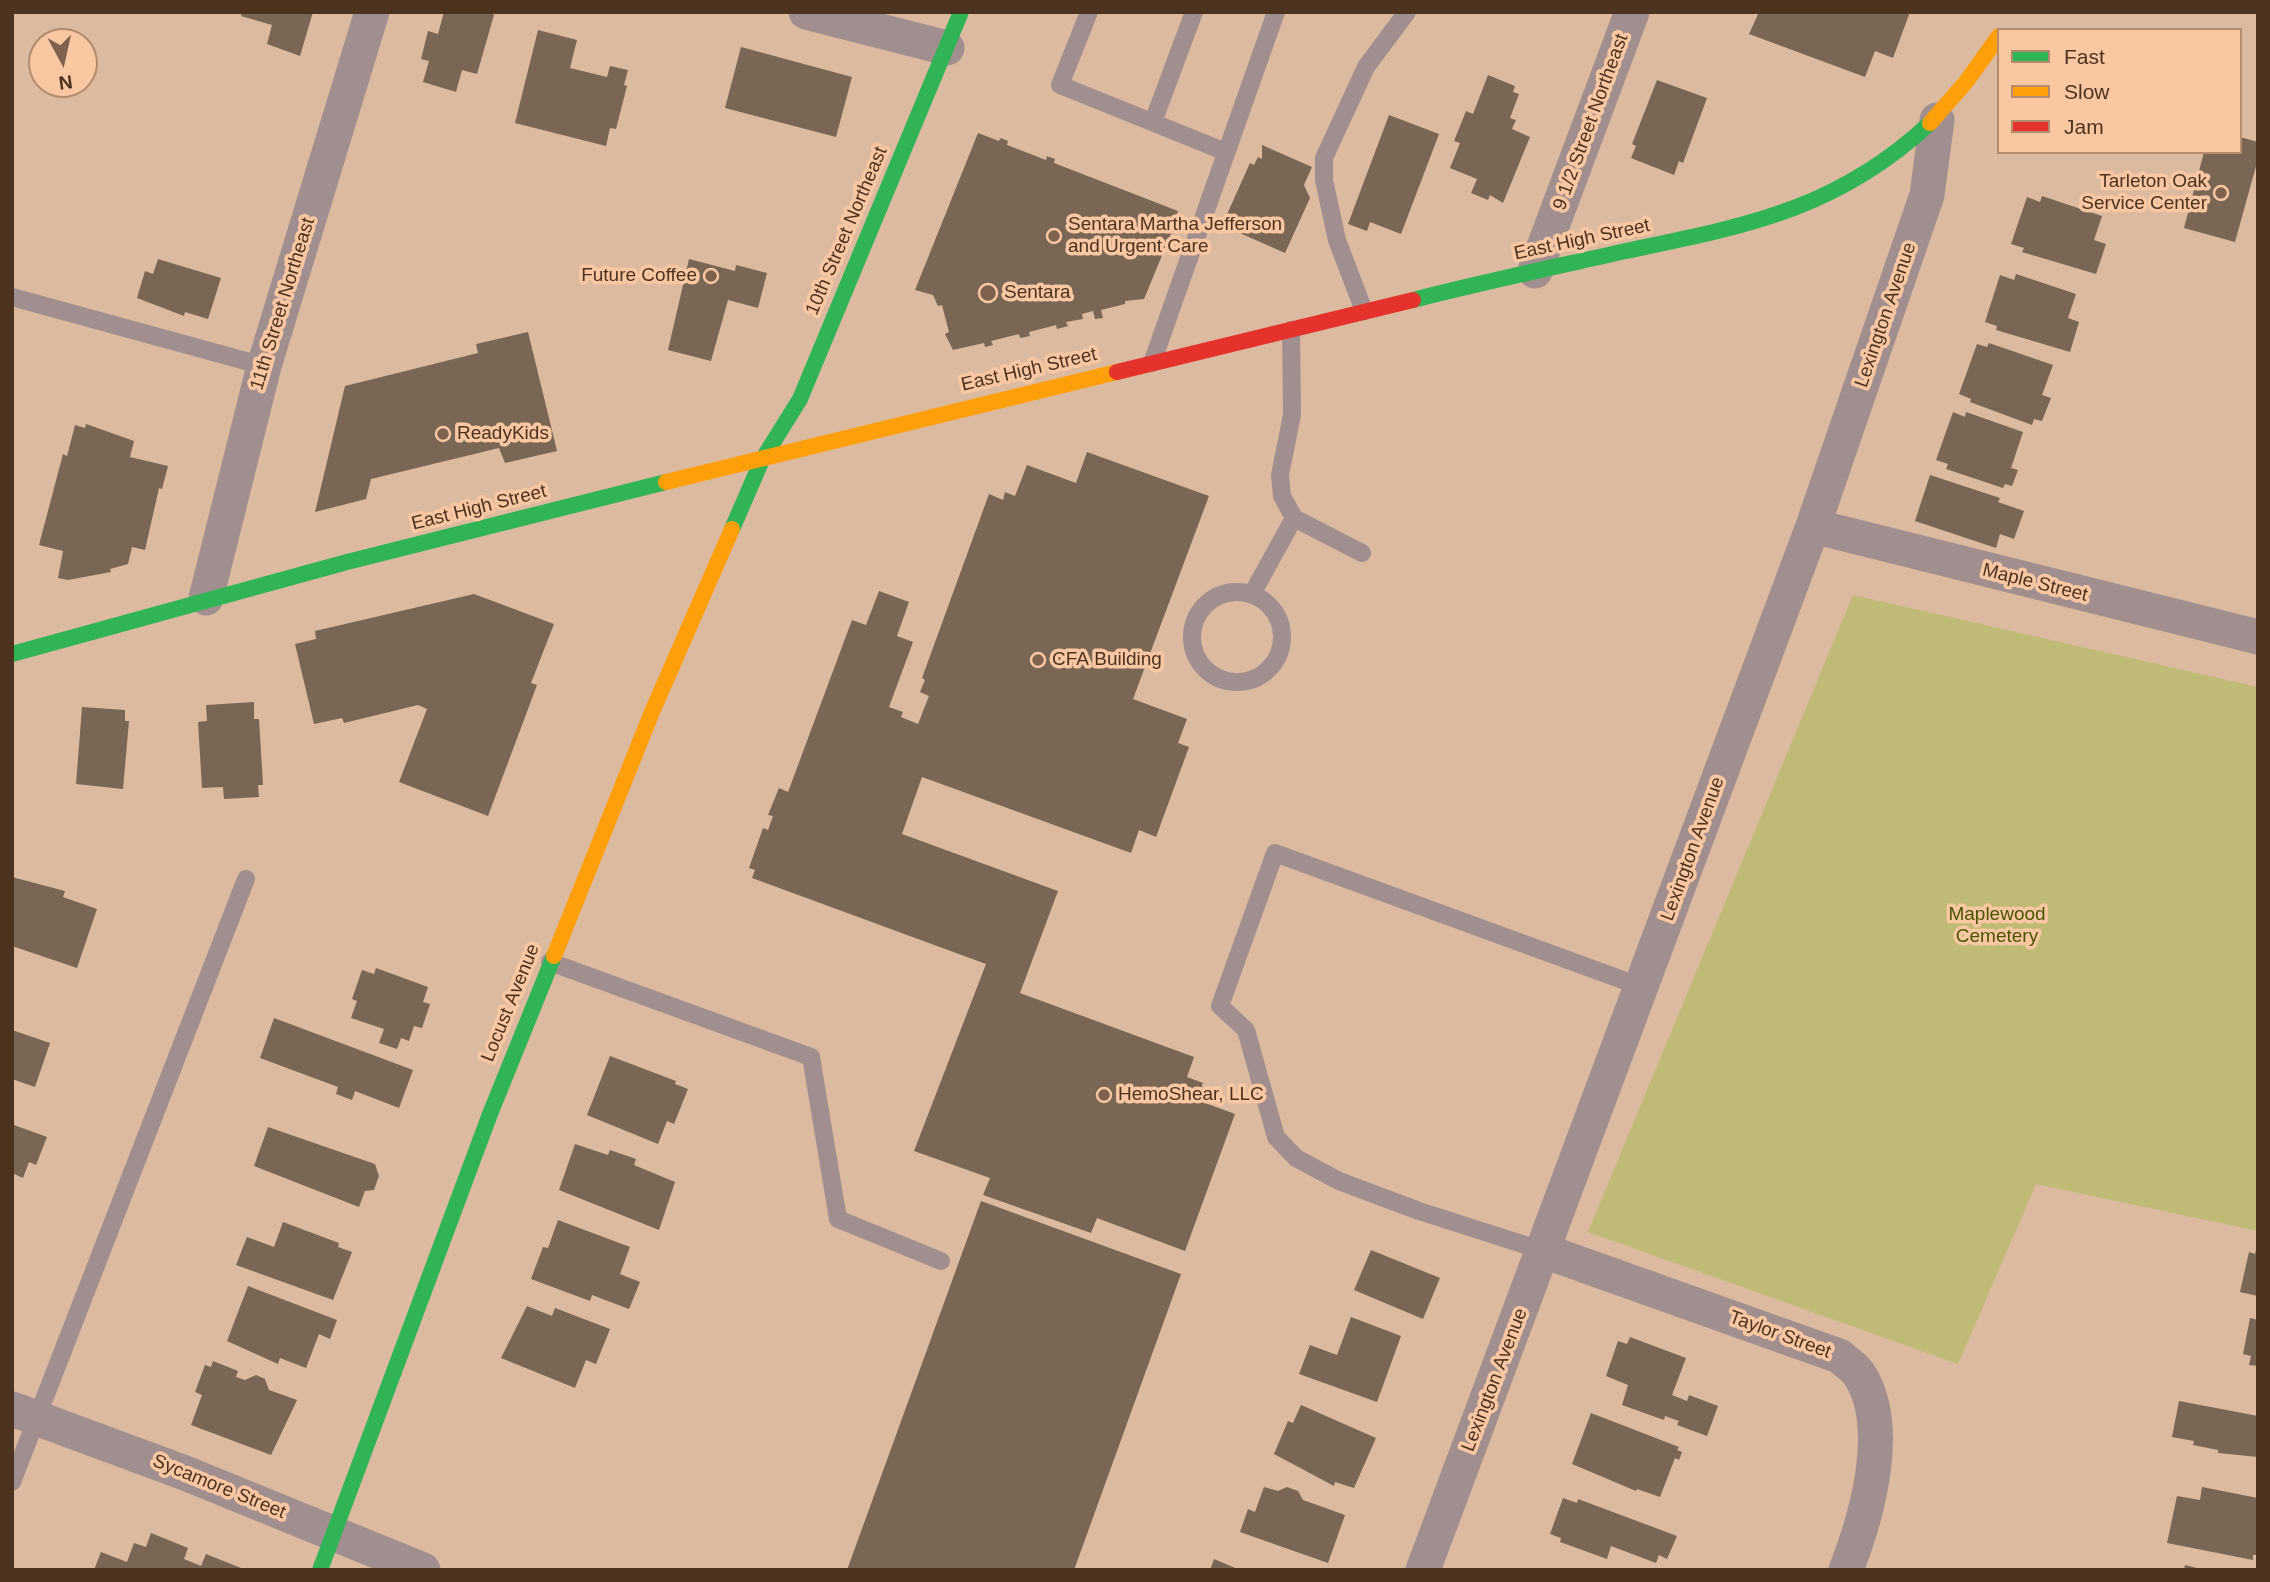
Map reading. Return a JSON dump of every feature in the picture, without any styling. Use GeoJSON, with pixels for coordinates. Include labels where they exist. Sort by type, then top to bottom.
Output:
{"type":"FeatureCollection","features":[{"type":"Feature","properties":{"kind":"main road","name":"10th Street Northeast"},"geometry":{"type":"LineString","coordinates":[[762,460],[800,400],[961,12]]}},
{"type":"Feature","properties":{"kind":"main road","name":"East High Street"},"geometry":{"type":"LineString","coordinates":[[12,654],[206,598],[1364,311],[1708,234],[1802,206],[1840,189],[1879,166],[1937,120],[1968,84],[1997,39]]}},
{"type":"Feature","properties":{"kind":"main road","name":"Locust Avenue"},"geometry":{"type":"LineString","coordinates":[[320,1570],[550,962],[652,712],[762,460]]}},
{"type":"Feature","properties":{"kind":"street","name":"11th Street Northeast"},"geometry":{"type":"LineString","coordinates":[[206,598],[264,366],[372,12]]}},
{"type":"Feature","properties":{"kind":"street"},"geometry":{"type":"LineString","coordinates":[[806,12],[947,48]]}},
{"type":"Feature","properties":{"kind":"street","name":"9 1/2 Street Northeast"},"geometry":{"type":"LineString","coordinates":[[1535,271],[1632,12]]}},
{"type":"Feature","properties":{"kind":"street","name":"Lexington Avenue"},"geometry":{"type":"LineString","coordinates":[[1423,1570],[1813,526],[1927,195],[1937,120]]}},
{"type":"Feature","properties":{"kind":"street","name":"Maple Street"},"geometry":{"type":"LineString","coordinates":[[1813,526],[2258,637]]}},
{"type":"Feature","properties":{"kind":"street","name":"Taylor Street"},"geometry":{"type":"LineString","coordinates":[[1544,1251],[1839,1356],[1858,1372],[1871,1399],[1874,1450],[1868,1501],[1846,1570]]}},
{"type":"Feature","properties":{"kind":"street","name":"Sycamore Street"},"geometry":{"type":"LineString","coordinates":[[24,1413],[186,1473],[423,1570]]}},
{"type":"Feature","properties":{"kind":"lane"},"geometry":{"type":"LineString","coordinates":[[1089,12],[1060,86],[1226,152]]}},
{"type":"Feature","properties":{"kind":"lane"},"geometry":{"type":"LineString","coordinates":[[1153,122],[1194,12]]}},
{"type":"Feature","properties":{"kind":"lane"},"geometry":{"type":"LineString","coordinates":[[1152,363],[1276,12]]}},
{"type":"Feature","properties":{"kind":"lane"},"geometry":{"type":"LineString","coordinates":[[1364,311],[1337,240],[1324,180],[1324,158],[1366,66],[1407,12]]}},
{"type":"Feature","properties":{"kind":"lane"},"geometry":{"type":"LineString","coordinates":[[12,297],[264,366]]}},
{"type":"Feature","properties":{"kind":"lane"},"geometry":{"type":"LineString","coordinates":[[1291,330],[1292,415],[1280,475],[1282,496],[1294,518],[1362,553]]}},
{"type":"Feature","properties":{"kind":"lane"},"geometry":{"type":"LineString","coordinates":[[1252,594],[1294,518]]}},
{"type":"Feature","properties":{"kind":"lane"},"geometry":{"type":"LineString","coordinates":[[1221,594],[1252,594],[1275,612],[1280,625],[1279,654],[1271,666],[1247,681],[1218,678],[1197,659],[1192,645],[1192,629],[1197,614],[1221,594]]}},
{"type":"Feature","properties":{"kind":"lane"},"geometry":{"type":"LineString","coordinates":[[1544,1251],[1419,1211],[1339,1181],[1296,1158],[1276,1137],[1246,1030],[1220,1006],[1275,853],[1642,987]]}},
{"type":"Feature","properties":{"kind":"lane"},"geometry":{"type":"LineString","coordinates":[[12,1482],[24,1413],[246,879]]}},
{"type":"Feature","properties":{"kind":"lane"},"geometry":{"type":"LineString","coordinates":[[550,962],[810,1058],[838,1219],[941,1261]]}},
{"type":"Feature","properties":{"kind":"green space","name":"Maplewood Cemetery"},"geometry":{"type":"Polygon","coordinates":[[[1853,595],[2258,687],[2258,1231],[2036,1184],[1958,1364],[1588,1232],[1853,595]]]}},
{"type":"Feature","properties":{"kind":"building"},"geometry":{"type":"Polygon","coordinates":[[[242,12],[313,12],[300,56],[267,44],[272,25],[241,16],[242,12]]]}},
{"type":"Feature","properties":{"kind":"building"},"geometry":{"type":"Polygon","coordinates":[[[444,12],[490,12],[494,15],[477,74],[462,70],[456,92],[423,82],[429,61],[421,59],[428,31],[438,34],[444,12]]]}},
{"type":"Feature","properties":{"kind":"building"},"geometry":{"type":"Polygon","coordinates":[[[1759,12],[1910,12],[1893,58],[1875,51],[1865,77],[1749,34],[1759,12]]]}},
{"type":"Feature","properties":{"kind":"building"},"geometry":{"type":"Polygon","coordinates":[[[538,30],[577,40],[570,68],[607,77],[610,66],[628,70],[624,85],[627,86],[616,129],[610,128],[606,146],[515,123],[538,30]]]}},
{"type":"Feature","properties":{"kind":"building"},"geometry":{"type":"Polygon","coordinates":[[[741,47],[852,77],[836,137],[725,108],[741,47]]]}},
{"type":"Feature","properties":{"kind":"building"},"geometry":{"type":"Polygon","coordinates":[[[1488,75],[1515,86],[1513,92],[1519,94],[1510,118],[1516,120],[1512,129],[1530,137],[1503,203],[1490,195],[1488,200],[1471,193],[1477,179],[1450,168],[1460,143],[1454,141],[1466,111],[1473,114],[1488,75]]]}},
{"type":"Feature","properties":{"kind":"building"},"geometry":{"type":"Polygon","coordinates":[[[1657,80],[1707,98],[1683,163],[1679,161],[1674,175],[1631,158],[1636,146],[1632,144],[1657,80]]]}},
{"type":"Feature","properties":{"kind":"building"},"geometry":{"type":"Polygon","coordinates":[[[1389,115],[1439,134],[1401,234],[1370,222],[1367,231],[1348,224],[1389,115]]]}},
{"type":"Feature","properties":{"kind":"building","name":"Sentara Martha Jefferson and Urgent Care"},"geometry":{"type":"Polygon","coordinates":[[[978,133],[999,141],[1001,138],[1008,141],[1007,145],[1046,160],[1047,156],[1055,159],[1054,163],[1178,211],[1144,299],[1125,301],[1125,304],[1101,310],[1103,318],[1095,319],[1093,311],[1082,314],[1083,319],[1066,322],[1068,326],[1057,329],[1056,325],[1029,332],[1030,336],[1020,338],[1019,334],[991,341],[993,345],[985,347],[984,343],[953,350],[945,334],[949,332],[942,305],[938,306],[933,295],[915,290],[978,133]]]}},
{"type":"Feature","properties":{"kind":"building","name":"Tarleton Oak Service Center"},"geometry":{"type":"Polygon","coordinates":[[[2242,138],[2258,142],[2258,159],[2235,242],[2184,228],[2203,154],[2242,154],[2242,138]]]}},
{"type":"Feature","properties":{"kind":"building"},"geometry":{"type":"Polygon","coordinates":[[[1262,145],[1312,167],[1304,185],[1310,198],[1285,253],[1233,230],[1235,226],[1224,221],[1250,163],[1254,165],[1258,157],[1262,159],[1262,145]]]}},
{"type":"Feature","properties":{"kind":"building"},"geometry":{"type":"Polygon","coordinates":[[[2042,196],[2102,216],[2094,240],[2106,244],[2096,274],[2022,252],[2024,248],[2011,244],[2027,197],[2040,202],[2042,196]]]}},
{"type":"Feature","properties":{"kind":"building"},"geometry":{"type":"Polygon","coordinates":[[[158,259],[221,278],[208,319],[185,312],[184,316],[137,298],[145,271],[153,274],[158,259]]]}},
{"type":"Feature","properties":{"kind":"building"},"geometry":{"type":"Polygon","coordinates":[[[689,259],[735,271],[736,265],[767,273],[758,308],[728,300],[711,361],[668,350],[689,259]]]}},
{"type":"Feature","properties":{"kind":"building"},"geometry":{"type":"Polygon","coordinates":[[[2016,274],[2076,294],[2068,318],[2079,322],[2070,352],[1996,330],[1997,326],[1985,322],[2000,275],[2014,280],[2016,274]]]}},
{"type":"Feature","properties":{"kind":"building","name":"ReadyKids"},"geometry":{"type":"Polygon","coordinates":[[[528,332],[557,451],[505,463],[499,448],[371,479],[366,499],[315,512],[345,386],[478,353],[476,344],[528,332]]]}},
{"type":"Feature","properties":{"kind":"building"},"geometry":{"type":"Polygon","coordinates":[[[1989,343],[2053,365],[2042,395],[2051,398],[2042,421],[2034,419],[2032,425],[1970,402],[1971,399],[1959,394],[1977,344],[1987,347],[1989,343]]]}},
{"type":"Feature","properties":{"kind":"building"},"geometry":{"type":"Polygon","coordinates":[[[1953,412],[1965,417],[1966,412],[2023,432],[2011,468],[2018,470],[2012,486],[2005,484],[2003,488],[1946,469],[1948,464],[1936,460],[1953,412]]]}},
{"type":"Feature","properties":{"kind":"building"},"geometry":{"type":"Polygon","coordinates":[[[86,424],[134,441],[130,457],[168,466],[162,489],[159,488],[145,550],[132,547],[128,564],[110,569],[111,572],[68,580],[58,578],[63,551],[39,545],[63,454],[67,456],[75,425],[85,428],[86,424]]]}},
{"type":"Feature","properties":{"kind":"building"},"geometry":{"type":"Polygon","coordinates":[[[1087,452],[1209,496],[1133,699],[1187,719],[1178,743],[1189,747],[1156,837],[1139,830],[1131,853],[922,777],[902,834],[1058,891],[1020,993],[1194,1057],[1187,1077],[1203,1083],[1197,1100],[1235,1114],[1185,1251],[1097,1218],[1091,1233],[983,1195],[990,1178],[914,1151],[986,964],[752,878],[755,870],[749,868],[763,828],[768,830],[773,816],[768,815],[779,788],[788,792],[852,620],[866,625],[879,591],[909,602],[897,636],[913,642],[889,707],[903,712],[901,717],[918,724],[929,696],[920,692],[925,680],[922,678],[989,494],[1003,500],[1005,492],[1015,496],[1027,465],[1076,483],[1087,452]]]}},
{"type":"Feature","properties":{"kind":"building"},"geometry":{"type":"Polygon","coordinates":[[[1930,475],[2000,498],[1998,502],[2024,511],[2014,539],[2000,534],[1996,548],[1915,521],[1930,475]]]}},
{"type":"Feature","properties":{"kind":"building"},"geometry":{"type":"Polygon","coordinates":[[[474,594],[554,624],[531,683],[537,685],[488,816],[399,782],[427,709],[418,705],[344,723],[342,718],[314,724],[295,644],[316,639],[315,631],[474,594]]]}},
{"type":"Feature","properties":{"kind":"building"},"geometry":{"type":"Polygon","coordinates":[[[254,702],[254,719],[259,719],[263,785],[258,785],[259,797],[224,799],[223,787],[202,788],[198,722],[207,721],[206,705],[254,702]]]}},
{"type":"Feature","properties":{"kind":"building"},"geometry":{"type":"Polygon","coordinates":[[[82,707],[125,710],[125,721],[129,721],[123,789],[76,784],[82,707]]]}},
{"type":"Feature","properties":{"kind":"building"},"geometry":{"type":"Polygon","coordinates":[[[12,877],[65,891],[63,897],[97,909],[77,968],[12,946],[12,877]]]}},
{"type":"Feature","properties":{"kind":"building"},"geometry":{"type":"Polygon","coordinates":[[[376,968],[428,987],[423,1002],[430,1004],[422,1028],[414,1026],[409,1041],[401,1038],[397,1049],[379,1043],[384,1029],[351,1018],[357,1001],[352,999],[362,970],[374,974],[376,968]]]}},
{"type":"Feature","properties":{"kind":"building"},"geometry":{"type":"Polygon","coordinates":[[[274,1018],[413,1070],[399,1108],[355,1091],[352,1100],[336,1094],[338,1087],[260,1058],[274,1018]]]}},
{"type":"Feature","properties":{"kind":"building"},"geometry":{"type":"Polygon","coordinates":[[[12,1030],[50,1043],[35,1087],[12,1079],[12,1030]]]}},
{"type":"Feature","properties":{"kind":"building"},"geometry":{"type":"Polygon","coordinates":[[[610,1056],[676,1081],[675,1084],[688,1089],[674,1124],[667,1121],[658,1144],[587,1115],[610,1056]]]}},
{"type":"Feature","properties":{"kind":"building"},"geometry":{"type":"Polygon","coordinates":[[[14,1125],[47,1137],[36,1165],[29,1162],[23,1178],[12,1173],[14,1125]]]}},
{"type":"Feature","properties":{"kind":"building"},"geometry":{"type":"Polygon","coordinates":[[[268,1127],[375,1164],[379,1176],[374,1190],[365,1191],[359,1207],[254,1166],[268,1127]]]}},
{"type":"Feature","properties":{"kind":"building"},"geometry":{"type":"Polygon","coordinates":[[[575,1144],[608,1155],[610,1150],[636,1159],[634,1165],[675,1182],[659,1230],[559,1190],[575,1144]]]}},
{"type":"Feature","properties":{"kind":"building"},"geometry":{"type":"Polygon","coordinates":[[[981,1201],[1181,1274],[1074,1570],[847,1570],[981,1201]]]}},
{"type":"Feature","properties":{"kind":"building"},"geometry":{"type":"Polygon","coordinates":[[[558,1220],[630,1247],[620,1274],[640,1282],[629,1309],[592,1295],[590,1301],[531,1279],[543,1247],[548,1248],[558,1220]]]}},
{"type":"Feature","properties":{"kind":"building"},"geometry":{"type":"Polygon","coordinates":[[[283,1222],[339,1243],[338,1247],[352,1252],[333,1300],[236,1265],[247,1237],[274,1247],[283,1222]]]}},
{"type":"Feature","properties":{"kind":"building"},"geometry":{"type":"Polygon","coordinates":[[[1371,1250],[1440,1278],[1423,1319],[1354,1290],[1371,1250]]]}},
{"type":"Feature","properties":{"kind":"building"},"geometry":{"type":"Polygon","coordinates":[[[2256,1250],[2258,1296],[2240,1292],[2249,1252],[2255,1254],[2256,1250]]]}},
{"type":"Feature","properties":{"kind":"building"},"geometry":{"type":"Polygon","coordinates":[[[248,1286],[337,1320],[330,1339],[319,1334],[306,1368],[280,1358],[278,1364],[227,1341],[248,1286]]]}},
{"type":"Feature","properties":{"kind":"building"},"geometry":{"type":"Polygon","coordinates":[[[527,1306],[552,1316],[555,1308],[610,1329],[596,1364],[586,1360],[575,1388],[501,1358],[527,1306]]]}},
{"type":"Feature","properties":{"kind":"building"},"geometry":{"type":"Polygon","coordinates":[[[1351,1317],[1401,1336],[1377,1402],[1299,1374],[1310,1345],[1337,1355],[1351,1317]]]}},
{"type":"Feature","properties":{"kind":"building"},"geometry":{"type":"Polygon","coordinates":[[[2250,1318],[2258,1320],[2258,1366],[2249,1365],[2251,1356],[2243,1354],[2250,1318]]]}},
{"type":"Feature","properties":{"kind":"building"},"geometry":{"type":"Polygon","coordinates":[[[1630,1337],[1686,1358],[1672,1395],[1687,1401],[1689,1395],[1718,1406],[1707,1436],[1677,1425],[1679,1421],[1665,1416],[1664,1420],[1622,1405],[1628,1385],[1606,1376],[1618,1341],[1627,1344],[1630,1337]]]}},
{"type":"Feature","properties":{"kind":"building"},"geometry":{"type":"Polygon","coordinates":[[[213,1361],[238,1371],[236,1377],[245,1380],[256,1375],[265,1379],[269,1390],[297,1400],[271,1455],[191,1425],[202,1395],[195,1392],[205,1365],[211,1367],[213,1361]]]}},
{"type":"Feature","properties":{"kind":"building"},"geometry":{"type":"Polygon","coordinates":[[[2179,1401],[2258,1416],[2258,1457],[2218,1453],[2218,1450],[2193,1445],[2194,1441],[2172,1437],[2179,1401]]]}},
{"type":"Feature","properties":{"kind":"building"},"geometry":{"type":"Polygon","coordinates":[[[1301,1405],[1376,1438],[1354,1488],[1335,1482],[1334,1486],[1274,1454],[1288,1421],[1293,1423],[1301,1405]]]}},
{"type":"Feature","properties":{"kind":"building"},"geometry":{"type":"Polygon","coordinates":[[[1591,1413],[1679,1447],[1677,1450],[1682,1452],[1679,1460],[1675,1458],[1660,1497],[1637,1489],[1636,1491],[1572,1464],[1591,1413]]]}},
{"type":"Feature","properties":{"kind":"building"},"geometry":{"type":"Polygon","coordinates":[[[1264,1487],[1278,1491],[1287,1487],[1298,1491],[1303,1500],[1345,1515],[1328,1563],[1240,1532],[1248,1509],[1255,1512],[1264,1487]]]}},
{"type":"Feature","properties":{"kind":"building"},"geometry":{"type":"Polygon","coordinates":[[[2202,1487],[2258,1498],[2258,1555],[2253,1555],[2253,1560],[2167,1543],[2177,1496],[2200,1500],[2202,1487]]]}},
{"type":"Feature","properties":{"kind":"building"},"geometry":{"type":"Polygon","coordinates":[[[1563,1498],[1577,1503],[1578,1499],[1677,1536],[1667,1559],[1659,1555],[1656,1563],[1611,1546],[1607,1559],[1560,1542],[1561,1538],[1550,1534],[1563,1498]]]}},
{"type":"Feature","properties":{"kind":"building"},"geometry":{"type":"Polygon","coordinates":[[[151,1533],[188,1548],[184,1559],[201,1566],[206,1554],[246,1570],[94,1570],[101,1552],[127,1562],[134,1543],[146,1547],[151,1533]]]}},
{"type":"Feature","properties":{"kind":"building"},"geometry":{"type":"Polygon","coordinates":[[[1214,1559],[1240,1570],[1210,1570],[1214,1559]]]}},
{"type":"Feature","properties":{"kind":"building"},"geometry":{"type":"Polygon","coordinates":[[[2185,1565],[2201,1569],[2201,1570],[2184,1570],[2185,1565]]]}},
{"type":"Feature","properties":{"kind":"traffic: fast"},"geometry":{"type":"LineString","coordinates":[[732,529],[762,460],[800,399],[961,12]]}},
{"type":"Feature","properties":{"kind":"traffic: fast"},"geometry":{"type":"LineString","coordinates":[[1413,300],[1711,233],[1788,210],[1860,176],[1930,123]]}},
{"type":"Feature","properties":{"kind":"traffic: fast"},"geometry":{"type":"LineString","coordinates":[[12,654],[347,562],[666,482]]}},
{"type":"Feature","properties":{"kind":"traffic: fast"},"geometry":{"type":"LineString","coordinates":[[320,1570],[490,1114],[554,956]]}},
{"type":"Feature","properties":{"kind":"traffic: slow"},"geometry":{"type":"LineString","coordinates":[[1930,123],[1966,82],[1997,39]]}},
{"type":"Feature","properties":{"kind":"traffic: slow"},"geometry":{"type":"LineString","coordinates":[[666,482],[1117,372]]}},
{"type":"Feature","properties":{"kind":"traffic: slow"},"geometry":{"type":"LineString","coordinates":[[554,956],[652,712],[732,529]]}},
{"type":"Feature","properties":{"kind":"traffic: jam"},"geometry":{"type":"LineString","coordinates":[[1117,372],[1413,300]]}},
{"type":"Feature","properties":{"kind":"place","name":"Tarleton Oak Service Center"},"geometry":{"type":"Point","coordinates":[2221,193]}},
{"type":"Feature","properties":{"kind":"place","name":"Sentara Martha Jefferson and Urgent Care"},"geometry":{"type":"Point","coordinates":[1054,236]}},
{"type":"Feature","properties":{"kind":"place","name":"Future Coffee"},"geometry":{"type":"Point","coordinates":[711,276]}},
{"type":"Feature","properties":{"kind":"place","name":"Sentara"},"geometry":{"type":"Point","coordinates":[988,293]}},
{"type":"Feature","properties":{"kind":"place","name":"ReadyKids"},"geometry":{"type":"Point","coordinates":[443,434]}},
{"type":"Feature","properties":{"kind":"place","name":"CFA Building"},"geometry":{"type":"Point","coordinates":[1038,660]}},
{"type":"Feature","properties":{"kind":"place","name":"HemoShear, LLC"},"geometry":{"type":"Point","coordinates":[1104,1095]}}]}
